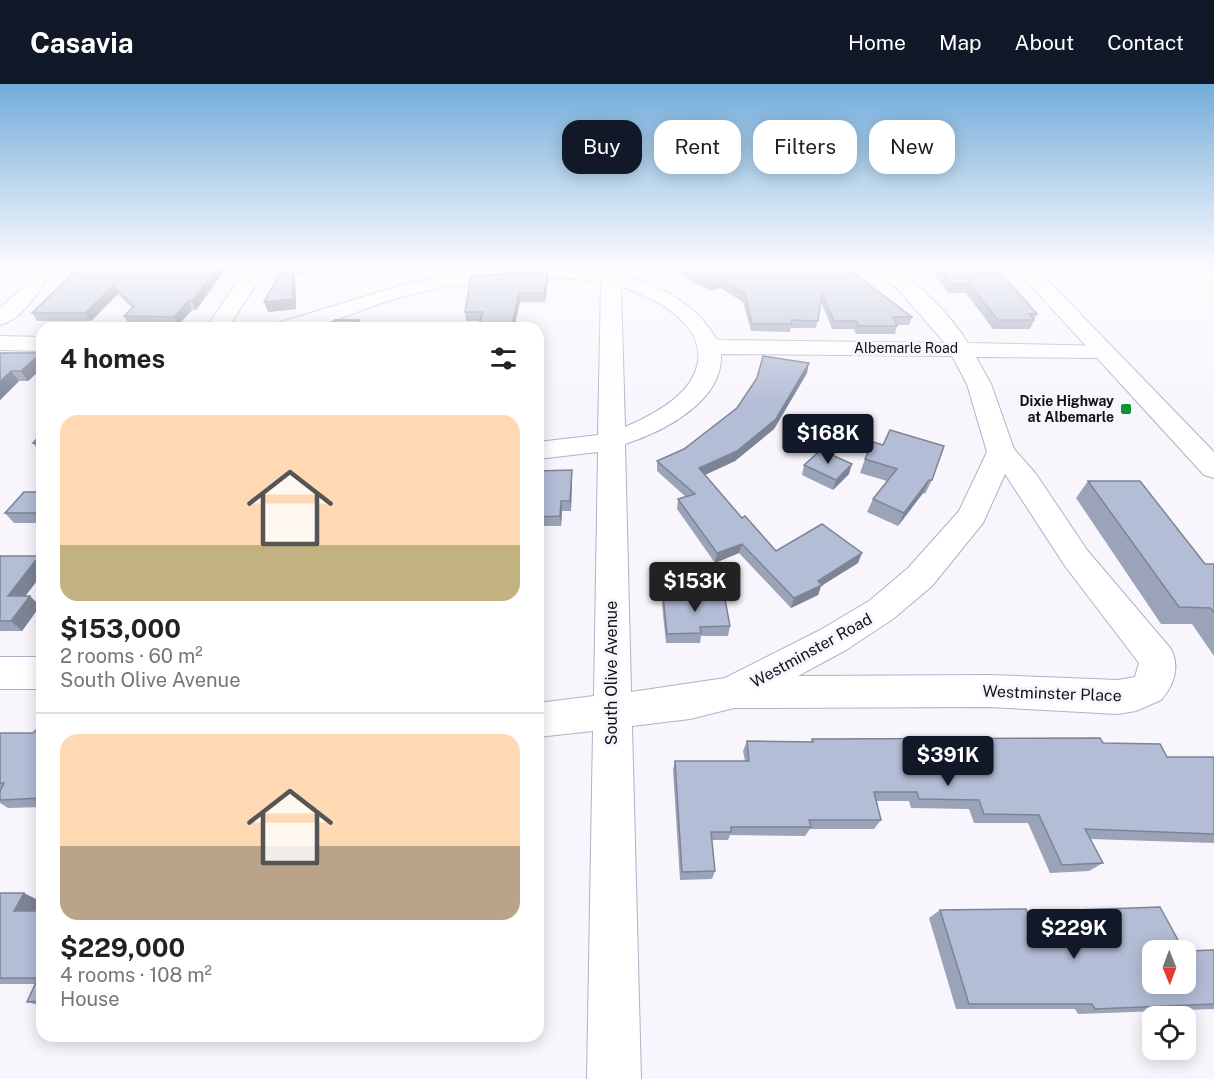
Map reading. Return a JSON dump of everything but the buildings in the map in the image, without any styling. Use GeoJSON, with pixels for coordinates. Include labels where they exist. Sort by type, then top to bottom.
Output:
{"type":"FeatureCollection","features":[{"type":"Feature","properties":{"kind":"street"},"geometry":{"type":"LineString","coordinates":[[305,322],[334,312]]}},
{"type":"Feature","properties":{"kind":"street","name":"South Olive Avenue"},"geometry":{"type":"LineString","coordinates":[[611,312],[614,1079]]}},
{"type":"Feature","properties":{"kind":"street"},"geometry":{"type":"LineString","coordinates":[[544,451],[611,442],[658,421],[692,395],[708,367],[708,347],[696,322],[685,312]]}},
{"type":"Feature","properties":{"kind":"street"},"geometry":{"type":"LineString","coordinates":[[932,312],[951,333],[979,384],[1001,452]]}},
{"type":"Feature","properties":{"kind":"street"},"geometry":{"type":"LineString","coordinates":[[1067,312],[1214,469]]}},
{"type":"Feature","properties":{"kind":"street"},"geometry":{"type":"LineString","coordinates":[[0,344],[36,344]]}},
{"type":"Feature","properties":{"kind":"street","name":"Albemarle Road"},"geometry":{"type":"LineString","coordinates":[[708,347],[1103,351]]}},
{"type":"Feature","properties":{"kind":"street","name":"Westminster Place"},"geometry":{"type":"LineString","coordinates":[[732,693],[989,691],[1118,697],[1139,695],[1151,686],[1158,674],[1158,660],[1076,558],[1026,481],[1001,452]]}},
{"type":"Feature","properties":{"kind":"street","name":"Westminster Road"},"geometry":{"type":"LineString","coordinates":[[544,719],[690,702],[732,693],[833,640],[881,610],[920,577],[972,516],[1001,452]]}},
{"type":"Feature","properties":{"kind":"street"},"geometry":{"type":"LineString","coordinates":[[0,673],[36,674]]}},
{"type":"Feature","properties":{"kind":"place","name":"Dixie Highway at Albemarle"},"geometry":{"type":"Point","coordinates":[1126,409]}}]}
